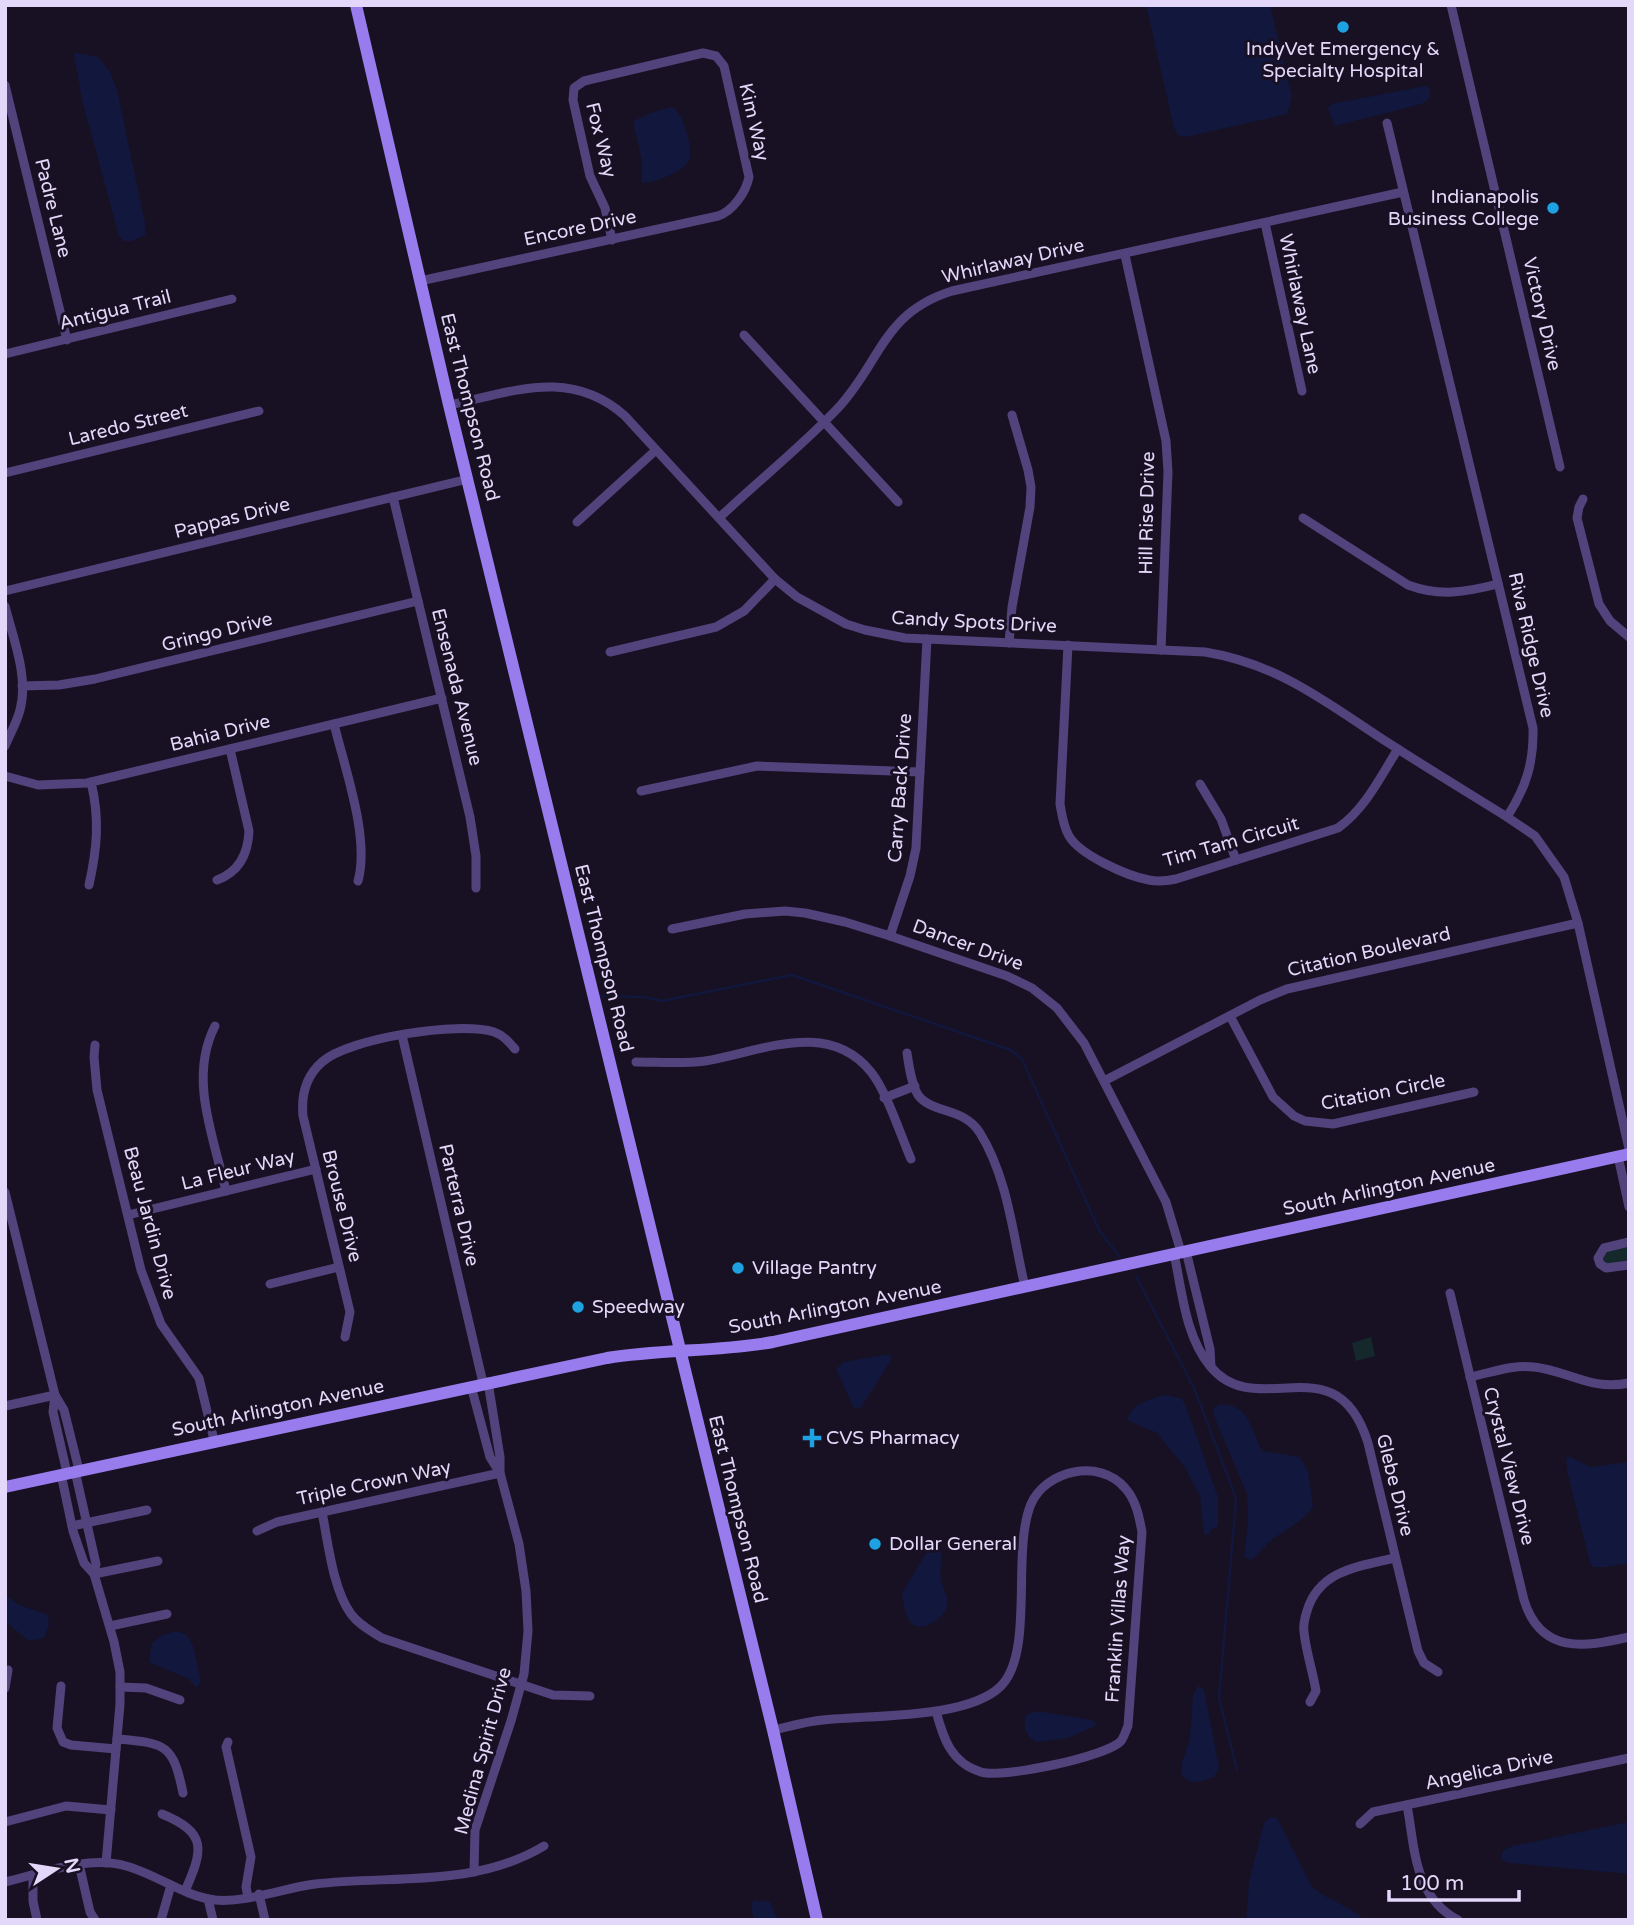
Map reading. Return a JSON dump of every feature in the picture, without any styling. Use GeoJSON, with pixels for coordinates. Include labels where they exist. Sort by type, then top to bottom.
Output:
{"type":"FeatureCollection","features":[{"type":"Feature","properties":{"kind":"main road","name":"East Thompson Road"},"geometry":{"type":"LineString","coordinates":[[356,5],[449,405],[817,1920]]}},
{"type":"Feature","properties":{"kind":"main road","name":"South Arlington Avenue"},"geometry":{"type":"LineString","coordinates":[[5,1486],[621,1356],[762,1344],[1625,1153]]}},
{"type":"Feature","properties":{"kind":"street","name":"Victory Drive"},"geometry":{"type":"LineString","coordinates":[[1451,5],[1560,467]]}},
{"type":"Feature","properties":{"kind":"street","name":"Kim Way"},"geometry":{"type":"LineString","coordinates":[[574,88],[584,81],[703,53],[716,56],[724,66],[749,177],[739,196]]}},
{"type":"Feature","properties":{"kind":"street","name":"Padre Lane"},"geometry":{"type":"LineString","coordinates":[[5,85],[66,340]]}},
{"type":"Feature","properties":{"kind":"street","name":"Fox Way"},"geometry":{"type":"LineString","coordinates":[[574,88],[573,100],[590,176],[605,208],[612,240]]}},
{"type":"Feature","properties":{"kind":"street","name":"Riva Ridge Drive"},"geometry":{"type":"LineString","coordinates":[[1387,123],[1531,720],[1534,748],[1524,788],[1507,817]]}},
{"type":"Feature","properties":{"kind":"street","name":"Whirlaway Drive"},"geometry":{"type":"LineString","coordinates":[[719,518],[846,398],[886,336],[922,303],[952,291],[1404,192]]}},
{"type":"Feature","properties":{"kind":"street","name":"Encore Drive"},"geometry":{"type":"LineString","coordinates":[[420,281],[723,215],[733,207],[739,196]]}},
{"type":"Feature","properties":{"kind":"street","name":"Whirlaway Lane"},"geometry":{"type":"LineString","coordinates":[[1265,223],[1301,391]]}},
{"type":"Feature","properties":{"kind":"street","name":"Hill Rise Drive"},"geometry":{"type":"LineString","coordinates":[[1125,255],[1166,442],[1168,462],[1161,650]]}},
{"type":"Feature","properties":{"kind":"street","name":"Antigua Trail"},"geometry":{"type":"LineString","coordinates":[[5,354],[232,299]]}},
{"type":"Feature","properties":{"kind":"street"},"geometry":{"type":"LineString","coordinates":[[744,335],[898,502]]}},
{"type":"Feature","properties":{"kind":"street","name":"Candy Spots Drive"},"geometry":{"type":"LineString","coordinates":[[449,405],[542,386],[573,388],[596,396],[616,408],[775,579],[814,608],[846,624],[885,635],[927,639],[1205,652],[1228,656],[1288,678],[1507,817]]}},
{"type":"Feature","properties":{"kind":"street","name":"Laredo Street"},"geometry":{"type":"LineString","coordinates":[[5,473],[260,411]]}},
{"type":"Feature","properties":{"kind":"street"},"geometry":{"type":"LineString","coordinates":[[1009,642],[1031,487],[1012,415]]}},
{"type":"Feature","properties":{"kind":"street"},"geometry":{"type":"LineString","coordinates":[[576,522],[656,450]]}},
{"type":"Feature","properties":{"kind":"street","name":"Pappas Drive"},"geometry":{"type":"LineString","coordinates":[[5,591],[468,479]]}},
{"type":"Feature","properties":{"kind":"street","name":"Ensenada Avenue"},"geometry":{"type":"LineString","coordinates":[[393,497],[473,832],[476,888]]}},
{"type":"Feature","properties":{"kind":"street"},"geometry":{"type":"LineString","coordinates":[[1583,499],[1577,512],[1578,524],[1595,594],[1610,621],[1629,637]]}},
{"type":"Feature","properties":{"kind":"street"},"geometry":{"type":"LineString","coordinates":[[1303,518],[1408,585],[1423,591],[1456,594],[1499,584]]}},
{"type":"Feature","properties":{"kind":"street"},"geometry":{"type":"LineString","coordinates":[[610,652],[716,626],[744,611],[775,579]]}},
{"type":"Feature","properties":{"kind":"street","name":"Gringo Drive"},"geometry":{"type":"LineString","coordinates":[[22,686],[59,685],[95,679],[418,601]]}},
{"type":"Feature","properties":{"kind":"street"},"geometry":{"type":"LineString","coordinates":[[5,606],[22,686],[20,710],[5,746]]}},
{"type":"Feature","properties":{"kind":"street","name":"Carry Back Drive"},"geometry":{"type":"LineString","coordinates":[[890,936],[910,876],[916,848],[927,639]]}},
{"type":"Feature","properties":{"kind":"street","name":"Tim Tam Circuit"},"geometry":{"type":"LineString","coordinates":[[1068,645],[1060,804],[1062,821],[1069,836],[1090,855],[1135,877],[1151,881],[1176,879],[1338,828],[1360,808],[1398,749]]}},
{"type":"Feature","properties":{"kind":"street","name":"Bahia Drive"},"geometry":{"type":"LineString","coordinates":[[5,776],[38,785],[91,782],[442,698]]}},
{"type":"Feature","properties":{"kind":"street"},"geometry":{"type":"LineString","coordinates":[[334,724],[362,841],[362,867],[358,881]]}},
{"type":"Feature","properties":{"kind":"street"},"geometry":{"type":"LineString","coordinates":[[217,880],[232,872],[240,863],[246,852],[250,831],[230,749]]}},
{"type":"Feature","properties":{"kind":"street"},"geometry":{"type":"LineString","coordinates":[[641,791],[757,766],[920,772]]}},
{"type":"Feature","properties":{"kind":"street"},"geometry":{"type":"LineString","coordinates":[[89,885],[97,849],[98,828],[91,782]]}},
{"type":"Feature","properties":{"kind":"street"},"geometry":{"type":"LineString","coordinates":[[1200,784],[1225,826],[1236,860]]}},
{"type":"Feature","properties":{"kind":"street"},"geometry":{"type":"LineString","coordinates":[[1507,817],[1535,836],[1564,877],[1578,923],[1625,1153],[1629,1207]]}},
{"type":"Feature","properties":{"kind":"street","name":"Dancer Drive"},"geometry":{"type":"LineString","coordinates":[[672,929],[745,914],[785,911],[825,916],[1007,976],[1042,995],[1058,1008],[1078,1032],[1166,1202],[1180,1252]]}},
{"type":"Feature","properties":{"kind":"street","name":"Citation Boulevard"},"geometry":{"type":"LineString","coordinates":[[1104,1081],[1272,995],[1307,983],[1578,923]]}},
{"type":"Feature","properties":{"kind":"street","name":"Citation Circle"},"geometry":{"type":"LineString","coordinates":[[1230,1016],[1273,1097],[1294,1116],[1305,1121],[1333,1124],[1474,1092]]}},
{"type":"Feature","properties":{"kind":"street"},"geometry":{"type":"LineString","coordinates":[[215,1027],[205,1056],[203,1092],[226,1191]]}},
{"type":"Feature","properties":{"kind":"street"},"geometry":{"type":"LineString","coordinates":[[401,1035],[436,1028],[469,1028],[496,1033],[515,1049]]}},
{"type":"Feature","properties":{"kind":"street","name":"Brouse Drive"},"geometry":{"type":"LineString","coordinates":[[345,1337],[350,1312],[303,1116],[303,1094],[316,1068],[332,1055],[348,1048],[401,1035]]}},
{"type":"Feature","properties":{"kind":"street","name":"Parterra Drive"},"geometry":{"type":"LineString","coordinates":[[401,1035],[480,1384]]}},
{"type":"Feature","properties":{"kind":"street"},"geometry":{"type":"LineString","coordinates":[[636,1062],[703,1061],[791,1042],[820,1042],[839,1048],[863,1064],[876,1080],[911,1159]]}},
{"type":"Feature","properties":{"kind":"street","name":"Beau Jardin Drive"},"geometry":{"type":"LineString","coordinates":[[95,1045],[96,1082],[141,1270],[160,1321],[201,1383],[214,1440]]}},
{"type":"Feature","properties":{"kind":"street"},"geometry":{"type":"LineString","coordinates":[[907,1053],[918,1095],[929,1104],[962,1115],[979,1132],[993,1158],[1025,1287]]}},
{"type":"Feature","properties":{"kind":"street"},"geometry":{"type":"LineString","coordinates":[[884,1098],[915,1086]]}},
{"type":"Feature","properties":{"kind":"street","name":"La Fleur Way"},"geometry":{"type":"LineString","coordinates":[[128,1215],[316,1169]]}},
{"type":"Feature","properties":{"kind":"street"},"geometry":{"type":"LineString","coordinates":[[5,1192],[55,1395],[64,1410],[72,1526],[84,1563],[94,1574],[119,1664],[117,1744],[106,1863]]}},
{"type":"Feature","properties":{"kind":"street"},"geometry":{"type":"LineString","coordinates":[[1629,1242],[1604,1248],[1598,1258],[1600,1264],[1606,1268],[1629,1265]]}},
{"type":"Feature","properties":{"kind":"street","name":"Glebe Drive"},"geometry":{"type":"LineString","coordinates":[[1180,1252],[1190,1327],[1200,1353],[1211,1368],[1229,1382],[1251,1388],[1322,1389],[1334,1392],[1344,1399],[1359,1420],[1364,1431],[1418,1651],[1424,1662],[1438,1672]]}},
{"type":"Feature","properties":{"kind":"street"},"geometry":{"type":"LineString","coordinates":[[270,1284],[339,1267]]}},
{"type":"Feature","properties":{"kind":"street","name":"Crystal View Drive"},"geometry":{"type":"LineString","coordinates":[[1450,1293],[1524,1601],[1534,1621],[1551,1637],[1567,1644],[1583,1646],[1629,1637]]}},
{"type":"Feature","properties":{"kind":"street"},"geometry":{"type":"LineString","coordinates":[[1470,1377],[1531,1366],[1597,1385],[1629,1383]]}},
{"type":"Feature","properties":{"kind":"street","name":"Medina Spirit Drive"},"geometry":{"type":"LineString","coordinates":[[480,1384],[490,1457],[500,1474]]}},
{"type":"Feature","properties":{"kind":"street","name":"Medina Spirit Drive"},"geometry":{"type":"LineString","coordinates":[[474,1872],[475,1830],[521,1684],[528,1631],[526,1591],[519,1544],[500,1474],[500,1457],[480,1384]]}},
{"type":"Feature","properties":{"kind":"street"},"geometry":{"type":"LineString","coordinates":[[5,1406],[55,1395]]}},
{"type":"Feature","properties":{"kind":"street","name":"Franklin Villas Way"},"geometry":{"type":"LineString","coordinates":[[1084,1470],[1106,1474],[1125,1487],[1138,1510],[1142,1532],[1128,1726],[1122,1740],[1109,1749],[1094,1754],[1014,1773],[982,1773],[964,1763],[943,1740],[936,1711],[987,1696],[1001,1685],[1011,1670],[1017,1650],[1025,1525],[1031,1503],[1044,1487],[1063,1474],[1084,1470]]}},
{"type":"Feature","properties":{"kind":"street"},"geometry":{"type":"LineString","coordinates":[[70,1472],[96,1564],[94,1574]]}},
{"type":"Feature","properties":{"kind":"street","name":"Triple Crown Way"},"geometry":{"type":"LineString","coordinates":[[257,1531],[277,1522],[500,1474]]}},
{"type":"Feature","properties":{"kind":"street"},"geometry":{"type":"LineString","coordinates":[[72,1526],[147,1510]]}},
{"type":"Feature","properties":{"kind":"street"},"geometry":{"type":"LineString","coordinates":[[322,1512],[340,1594],[351,1614],[365,1628],[382,1638],[553,1695],[590,1696]]}},
{"type":"Feature","properties":{"kind":"street"},"geometry":{"type":"LineString","coordinates":[[1310,1702],[1316,1691],[1304,1631],[1315,1592],[1347,1569],[1395,1558]]}},
{"type":"Feature","properties":{"kind":"street"},"geometry":{"type":"LineString","coordinates":[[94,1574],[158,1561]]}},
{"type":"Feature","properties":{"kind":"street"},"geometry":{"type":"LineString","coordinates":[[110,1626],[167,1614]]}},
{"type":"Feature","properties":{"kind":"street"},"geometry":{"type":"LineString","coordinates":[[5,1688],[8,1670]]}},
{"type":"Feature","properties":{"kind":"street"},"geometry":{"type":"LineString","coordinates":[[61,1686],[57,1728],[61,1740],[66,1744],[144,1742],[169,1752],[177,1764],[183,1793]]}},
{"type":"Feature","properties":{"kind":"street"},"geometry":{"type":"LineString","coordinates":[[120,1687],[146,1688],[180,1700]]}},
{"type":"Feature","properties":{"kind":"street"},"geometry":{"type":"LineString","coordinates":[[773,1730],[815,1721],[936,1711]]}},
{"type":"Feature","properties":{"kind":"street"},"geometry":{"type":"LineString","coordinates":[[228,1742],[226,1747],[251,1857],[246,1887],[248,1897]]}},
{"type":"Feature","properties":{"kind":"street","name":"Angelica Drive"},"geometry":{"type":"LineString","coordinates":[[1360,1824],[1373,1812],[1629,1758]]}},
{"type":"Feature","properties":{"kind":"street"},"geometry":{"type":"LineString","coordinates":[[1407,1805],[1422,1884],[1441,1911],[1458,1920]]}},
{"type":"Feature","properties":{"kind":"street"},"geometry":{"type":"LineString","coordinates":[[5,1822],[66,1806],[111,1810]]}},
{"type":"Feature","properties":{"kind":"street"},"geometry":{"type":"LineString","coordinates":[[162,1814],[186,1825],[197,1842],[198,1857],[185,1891]]}},
{"type":"Feature","properties":{"kind":"street"},"geometry":{"type":"LineString","coordinates":[[5,1882],[79,1864],[106,1863],[126,1866],[208,1899],[229,1900],[345,1881],[433,1878],[474,1872],[524,1858],[544,1846]]}},
{"type":"Feature","properties":{"kind":"street"},"geometry":{"type":"LineString","coordinates":[[79,1864],[90,1912],[95,1920]]}},
{"type":"Feature","properties":{"kind":"street"},"geometry":{"type":"LineString","coordinates":[[33,1875],[33,1901],[37,1920]]}},
{"type":"Feature","properties":{"kind":"street"},"geometry":{"type":"LineString","coordinates":[[161,1920],[171,1885]]}},
{"type":"Feature","properties":{"kind":"street"},"geometry":{"type":"LineString","coordinates":[[259,1894],[265,1920]]}},
{"type":"Feature","properties":{"kind":"street"},"geometry":{"type":"LineString","coordinates":[[208,1899],[213,1920]]}},
{"type":"Feature","properties":{"kind":"green space"},"geometry":{"type":"Polygon","coordinates":[[[1629,1242],[1629,1265],[1610,1269],[1599,1255],[1629,1242]]]}},
{"type":"Feature","properties":{"kind":"green space"},"geometry":{"type":"Polygon","coordinates":[[[1371,1337],[1375,1356],[1356,1361],[1352,1343],[1371,1337]]]}},
{"type":"Feature","properties":{"kind":"shaded area"},"geometry":{"type":"Polygon","coordinates":[[[1146,5],[1270,5],[1292,97],[1287,114],[1186,137],[1178,135],[1174,128],[1146,5]]]}},
{"type":"Feature","properties":{"kind":"shaded area"},"geometry":{"type":"Polygon","coordinates":[[[74,54],[98,57],[110,72],[117,90],[145,223],[145,235],[132,241],[124,241],[119,236],[82,100],[74,54]]]}},
{"type":"Feature","properties":{"kind":"shaded area"},"geometry":{"type":"Polygon","coordinates":[[[1428,87],[1430,95],[1421,104],[1335,126],[1328,108],[1332,104],[1428,87]]]}},
{"type":"Feature","properties":{"kind":"shaded area"},"geometry":{"type":"Polygon","coordinates":[[[672,107],[684,124],[690,158],[676,172],[642,183],[642,161],[633,121],[672,107]]]}},
{"type":"Feature","properties":{"kind":"shaded area"},"geometry":{"type":"Polygon","coordinates":[[[890,1354],[891,1360],[862,1406],[854,1408],[836,1369],[844,1362],[890,1354]]]}},
{"type":"Feature","properties":{"kind":"shaded area"},"geometry":{"type":"Polygon","coordinates":[[[1167,1395],[1182,1399],[1185,1404],[1218,1497],[1218,1526],[1211,1530],[1209,1535],[1204,1534],[1200,1496],[1184,1466],[1157,1433],[1127,1420],[1129,1414],[1138,1406],[1167,1395]]]}},
{"type":"Feature","properties":{"kind":"shaded area"},"geometry":{"type":"Polygon","coordinates":[[[1220,1404],[1230,1405],[1243,1413],[1262,1451],[1300,1457],[1308,1471],[1313,1507],[1250,1560],[1244,1556],[1248,1524],[1247,1494],[1214,1416],[1214,1408],[1220,1404]]]}},
{"type":"Feature","properties":{"kind":"shaded area"},"geometry":{"type":"Polygon","coordinates":[[[1571,1457],[1590,1467],[1629,1462],[1629,1563],[1593,1567],[1590,1563],[1567,1471],[1566,1458],[1571,1457]]]}},
{"type":"Feature","properties":{"kind":"shaded area"},"geometry":{"type":"Polygon","coordinates":[[[938,1542],[941,1551],[941,1580],[947,1596],[947,1606],[942,1615],[932,1623],[917,1626],[908,1618],[902,1593],[932,1544],[938,1542]]]}},
{"type":"Feature","properties":{"kind":"shaded area"},"geometry":{"type":"Polygon","coordinates":[[[5,1595],[19,1605],[48,1615],[49,1625],[44,1638],[29,1641],[5,1621],[5,1595]]]}},
{"type":"Feature","properties":{"kind":"shaded area"},"geometry":{"type":"Polygon","coordinates":[[[175,1631],[186,1634],[193,1646],[201,1681],[197,1688],[187,1678],[149,1662],[152,1643],[175,1631]]]}},
{"type":"Feature","properties":{"kind":"shaded area"},"geometry":{"type":"Polygon","coordinates":[[[1198,1686],[1204,1689],[1219,1768],[1214,1777],[1192,1782],[1181,1774],[1190,1739],[1193,1695],[1198,1686]]]}},
{"type":"Feature","properties":{"kind":"shaded area"},"geometry":{"type":"Polygon","coordinates":[[[1037,1711],[1092,1720],[1095,1726],[1068,1738],[1036,1742],[1027,1734],[1025,1724],[1026,1715],[1037,1711]]]}},
{"type":"Feature","properties":{"kind":"shaded area"},"geometry":{"type":"Polygon","coordinates":[[[1270,1817],[1277,1818],[1312,1887],[1364,1920],[1246,1920],[1249,1882],[1264,1823],[1270,1817]]]}},
{"type":"Feature","properties":{"kind":"shaded area"},"geometry":{"type":"Polygon","coordinates":[[[1629,1822],[1629,1874],[1511,1863],[1501,1858],[1503,1850],[1513,1846],[1629,1822]]]}},
{"type":"Feature","properties":{"kind":"shaded area"},"geometry":{"type":"Polygon","coordinates":[[[754,1900],[770,1902],[778,1920],[754,1920],[751,1905],[754,1900]]]}},
{"type":"Feature","properties":{"kind":"waterway"},"geometry":{"type":"LineString","coordinates":[[596,996],[644,997],[662,1001],[792,975],[1011,1050],[1022,1059],[1099,1230],[1120,1257]]}},
{"type":"Feature","properties":{"kind":"waterway"},"geometry":{"type":"LineString","coordinates":[[1136,1276],[1194,1388],[1236,1501],[1219,1698],[1237,1770]]}},
{"type":"Feature","properties":{"kind":"place","name":"IndyVet Emergency & Specialty Hospital"},"geometry":{"type":"Point","coordinates":[1343,27]}},
{"type":"Feature","properties":{"kind":"place","name":"Indianapolis Business College"},"geometry":{"type":"Point","coordinates":[1553,208]}},
{"type":"Feature","properties":{"kind":"place","name":"Village Pantry"},"geometry":{"type":"Point","coordinates":[738,1268]}},
{"type":"Feature","properties":{"kind":"place","name":"Speedway"},"geometry":{"type":"Point","coordinates":[578,1307]}},
{"type":"Feature","properties":{"kind":"place","name":"CVS Pharmacy"},"geometry":{"type":"Point","coordinates":[812,1438]}},
{"type":"Feature","properties":{"kind":"place","name":"Dollar General"},"geometry":{"type":"Point","coordinates":[875,1544]}}]}
